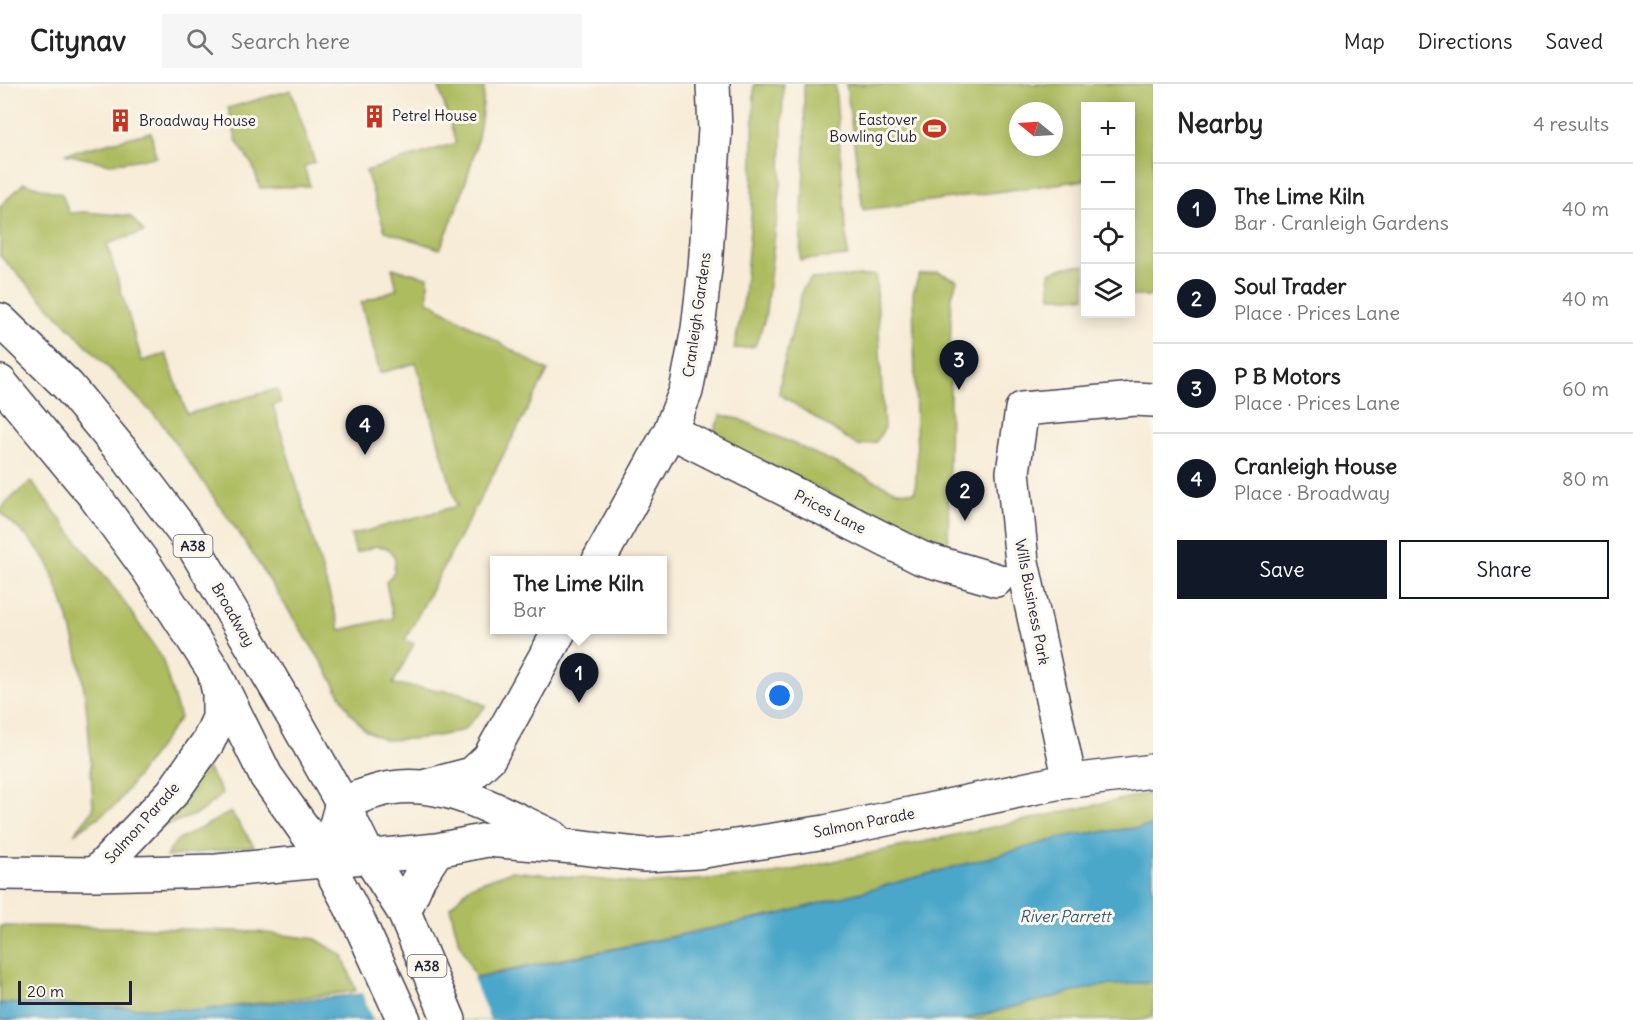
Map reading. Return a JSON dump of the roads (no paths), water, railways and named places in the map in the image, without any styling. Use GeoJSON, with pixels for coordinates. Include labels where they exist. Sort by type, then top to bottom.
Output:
{"type":"FeatureCollection","features":[{"type":"Feature","properties":{"kind":"street","name":"Cranleigh Gardens"},"geometry":{"type":"LineString","coordinates":[[601,556],[670,431],[686,391],[698,329],[705,268],[715,130],[713,84]]}},
{"type":"Feature","properties":{"kind":"street","name":"Broadway"},"geometry":{"type":"LineString","coordinates":[[0,320],[68,386],[126,456],[190,542],[342,803],[369,857],[404,912]]}},
{"type":"Feature","properties":{"kind":"street","name":"A38"},"geometry":{"type":"LineString","coordinates":[[0,382],[93,494],[147,568],[214,672],[266,776],[326,860],[361,926],[404,1020]]}},
{"type":"Feature","properties":{"kind":"street","name":"Wills Business Park"},"geometry":{"type":"LineString","coordinates":[[1070,781],[1022,562],[1013,472],[1022,409],[1135,399],[1153,400]]}},
{"type":"Feature","properties":{"kind":"street","name":"Prices Lane"},"geometry":{"type":"LineString","coordinates":[[670,431],[921,558],[996,580]]}},
{"type":"Feature","properties":{"kind":"street"},"geometry":{"type":"LineString","coordinates":[[426,786],[472,774],[489,758],[558,634]]}},
{"type":"Feature","properties":{"kind":"street","name":"Salmon Parade"},"geometry":{"type":"LineString","coordinates":[[95,874],[172,794],[208,742],[219,718],[219,693],[214,672]]}},
{"type":"Feature","properties":{"kind":"street","name":"Salmon Parade"},"geometry":{"type":"LineString","coordinates":[[0,873],[95,874],[217,871],[437,850],[487,840],[645,855],[698,852],[825,832],[1070,781],[1153,771]]}},
{"type":"Feature","properties":{"kind":"street","name":"Salmon Parade"},"geometry":{"type":"LineString","coordinates":[[342,803],[390,788],[426,786],[466,798],[574,847]]}},
{"type":"Feature","properties":{"kind":"street"},"geometry":{"type":"LineString","coordinates":[[326,860],[342,803]]}},
{"type":"Feature","properties":{"kind":"street"},"geometry":{"type":"LineString","coordinates":[[404,912],[419,878],[437,850]]}},
{"type":"Feature","properties":{"kind":"street","name":"A38"},"geometry":{"type":"LineString","coordinates":[[404,912],[449,1020]]}},
{"type":"Feature","properties":{"kind":"water","name":"River Parrett"},"geometry":{"type":"Polygon","coordinates":[[[1153,826],[1153,982],[1098,986],[961,1020],[0,1020],[0,1003],[201,1010],[436,987],[780,914],[1072,835],[1153,826]]]}},
{"type":"Feature","properties":{"kind":"place","name":"Petrel House"},"geometry":{"type":"Point","coordinates":[374,116]}},
{"type":"Feature","properties":{"kind":"place","name":"Broadway House"},"geometry":{"type":"Point","coordinates":[121,121]}},
{"type":"Feature","properties":{"kind":"place","name":"Eastover Bowling Club"},"geometry":{"type":"Point","coordinates":[935,129]}},
{"type":"Feature","properties":{"kind":"place","name":"P B Motors"},"geometry":{"type":"Point","coordinates":[959,390]}},
{"type":"Feature","properties":{"kind":"place","name":"Cranleigh House"},"geometry":{"type":"Point","coordinates":[365,455]}},
{"type":"Feature","properties":{"kind":"place","name":"Soul Trader"},"geometry":{"type":"Point","coordinates":[965,521]}},
{"type":"Feature","properties":{"kind":"place","name":"The Lime Kiln"},"geometry":{"type":"Point","coordinates":[579,703]}}]}
